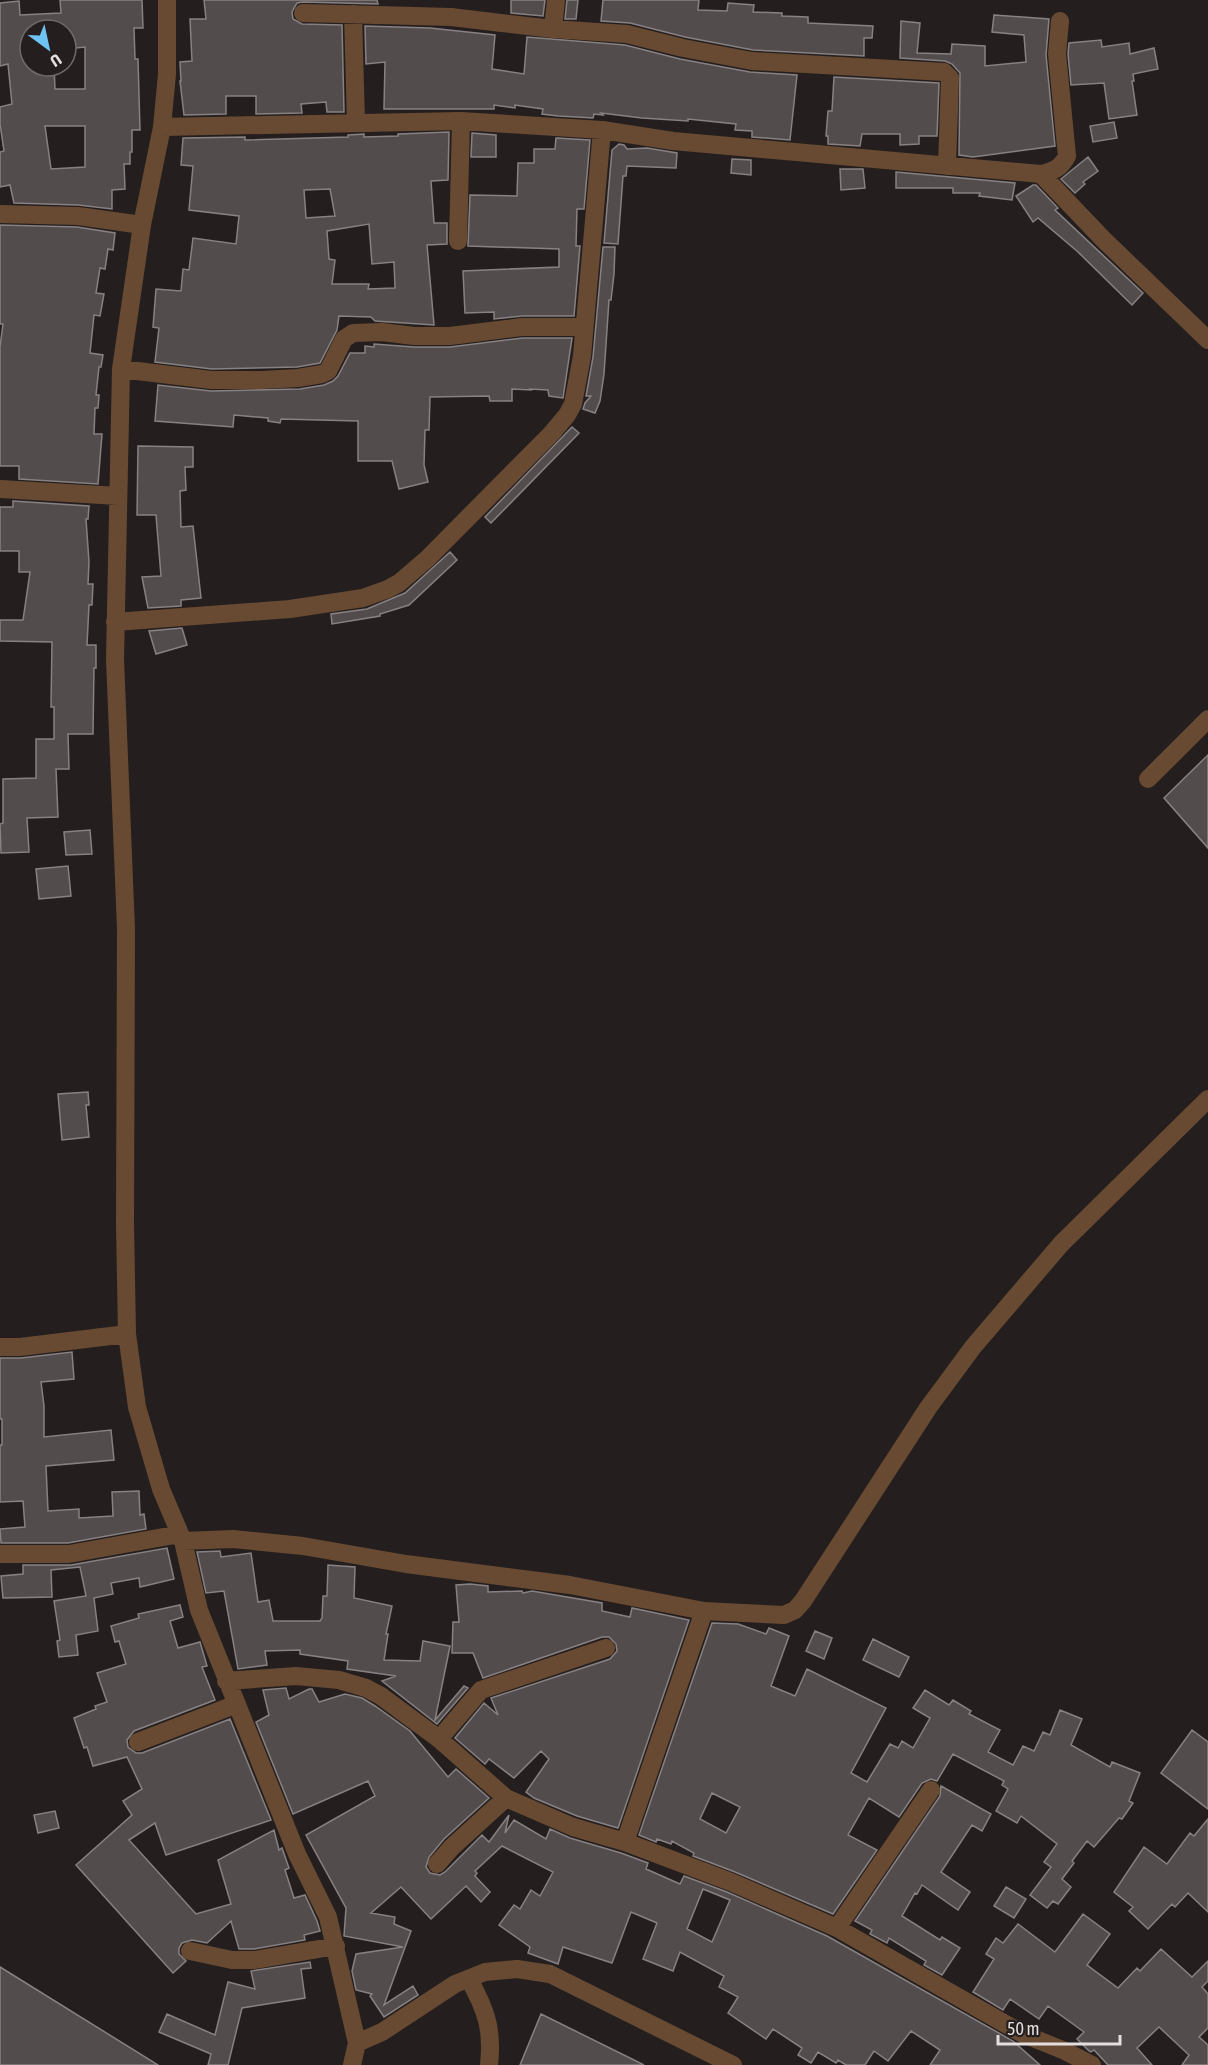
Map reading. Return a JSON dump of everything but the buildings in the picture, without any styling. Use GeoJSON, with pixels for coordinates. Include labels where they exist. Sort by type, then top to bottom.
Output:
{"type":"FeatureCollection","features":[{"type":"Feature","properties":{"kind":"street"},"geometry":{"type":"LineString","coordinates":[[166,0],[166,74],[162,127],[142,225],[121,369],[120,462],[117,496],[115,622],[117,729],[126,929],[125,1224],[128,1334],[137,1407],[161,1489],[181,1538],[199,1610],[297,1854],[328,1917],[357,2043],[352,2065]]}},
{"type":"Feature","properties":{"kind":"street"},"geometry":{"type":"LineString","coordinates":[[553,29],[556,0]]}},
{"type":"Feature","properties":{"kind":"street"},"geometry":{"type":"LineString","coordinates":[[303,13],[451,17],[553,29],[627,34],[683,48],[752,61],[944,72],[950,78],[947,166]]}},
{"type":"Feature","properties":{"kind":"street"},"geometry":{"type":"LineString","coordinates":[[353,14],[356,123]]}},
{"type":"Feature","properties":{"kind":"street"},"geometry":{"type":"LineString","coordinates":[[162,127],[461,121],[602,130],[673,141],[1041,174],[1056,170],[1067,156],[1057,54],[1060,21]]}},
{"type":"Feature","properties":{"kind":"street"},"geometry":{"type":"LineString","coordinates":[[458,241],[461,121]]}},
{"type":"Feature","properties":{"kind":"street"},"geometry":{"type":"LineString","coordinates":[[115,622],[290,609],[363,598],[399,583],[551,434],[573,404],[578,375],[602,130]]}},
{"type":"Feature","properties":{"kind":"street"},"geometry":{"type":"LineString","coordinates":[[1041,174],[1103,239],[1208,340]]}},
{"type":"Feature","properties":{"kind":"street"},"geometry":{"type":"LineString","coordinates":[[0,214],[78,216],[142,225]]}},
{"type":"Feature","properties":{"kind":"street"},"geometry":{"type":"LineString","coordinates":[[121,369],[211,380],[298,378],[328,371],[344,339],[353,333],[382,332],[414,336],[450,336],[522,327],[584,327]]}},
{"type":"Feature","properties":{"kind":"street"},"geometry":{"type":"LineString","coordinates":[[0,489],[117,496]]}},
{"type":"Feature","properties":{"kind":"street"},"geometry":{"type":"LineString","coordinates":[[1148,779],[1208,719]]}},
{"type":"Feature","properties":{"kind":"street"},"geometry":{"type":"LineString","coordinates":[[0,1554],[69,1554],[181,1538],[233,1539],[303,1545],[406,1564],[570,1585],[704,1611],[784,1614],[795,1610],[928,1408],[973,1347],[1061,1244],[1208,1099]]}},
{"type":"Feature","properties":{"kind":"street"},"geometry":{"type":"LineString","coordinates":[[0,1347],[11,1348],[128,1334]]}},
{"type":"Feature","properties":{"kind":"street"},"geometry":{"type":"LineString","coordinates":[[625,1842],[704,1611]]}},
{"type":"Feature","properties":{"kind":"street"},"geometry":{"type":"LineString","coordinates":[[439,1739],[480,1690],[606,1648]]}},
{"type":"Feature","properties":{"kind":"street"},"geometry":{"type":"LineString","coordinates":[[226,1681],[296,1676],[339,1680],[366,1688],[381,1696],[439,1739],[506,1798],[573,1827],[625,1842],[730,1882],[837,1928],[1023,2034],[1092,2065]]}},
{"type":"Feature","properties":{"kind":"street"},"geometry":{"type":"LineString","coordinates":[[138,1742],[237,1704]]}},
{"type":"Feature","properties":{"kind":"street"},"geometry":{"type":"LineString","coordinates":[[837,1928],[932,1790]]}},
{"type":"Feature","properties":{"kind":"street"},"geometry":{"type":"LineString","coordinates":[[436,1864],[506,1798]]}},
{"type":"Feature","properties":{"kind":"street"},"geometry":{"type":"LineString","coordinates":[[190,1951],[232,1960],[255,1960],[336,1946]]}},
{"type":"Feature","properties":{"kind":"street"},"geometry":{"type":"LineString","coordinates":[[357,2043],[382,2032],[455,1984],[485,1972],[517,1969],[550,1974],[733,2065]]}},
{"type":"Feature","properties":{"kind":"street"},"geometry":{"type":"LineString","coordinates":[[469,1978],[482,2003],[490,2028],[489,2065]]}}]}
